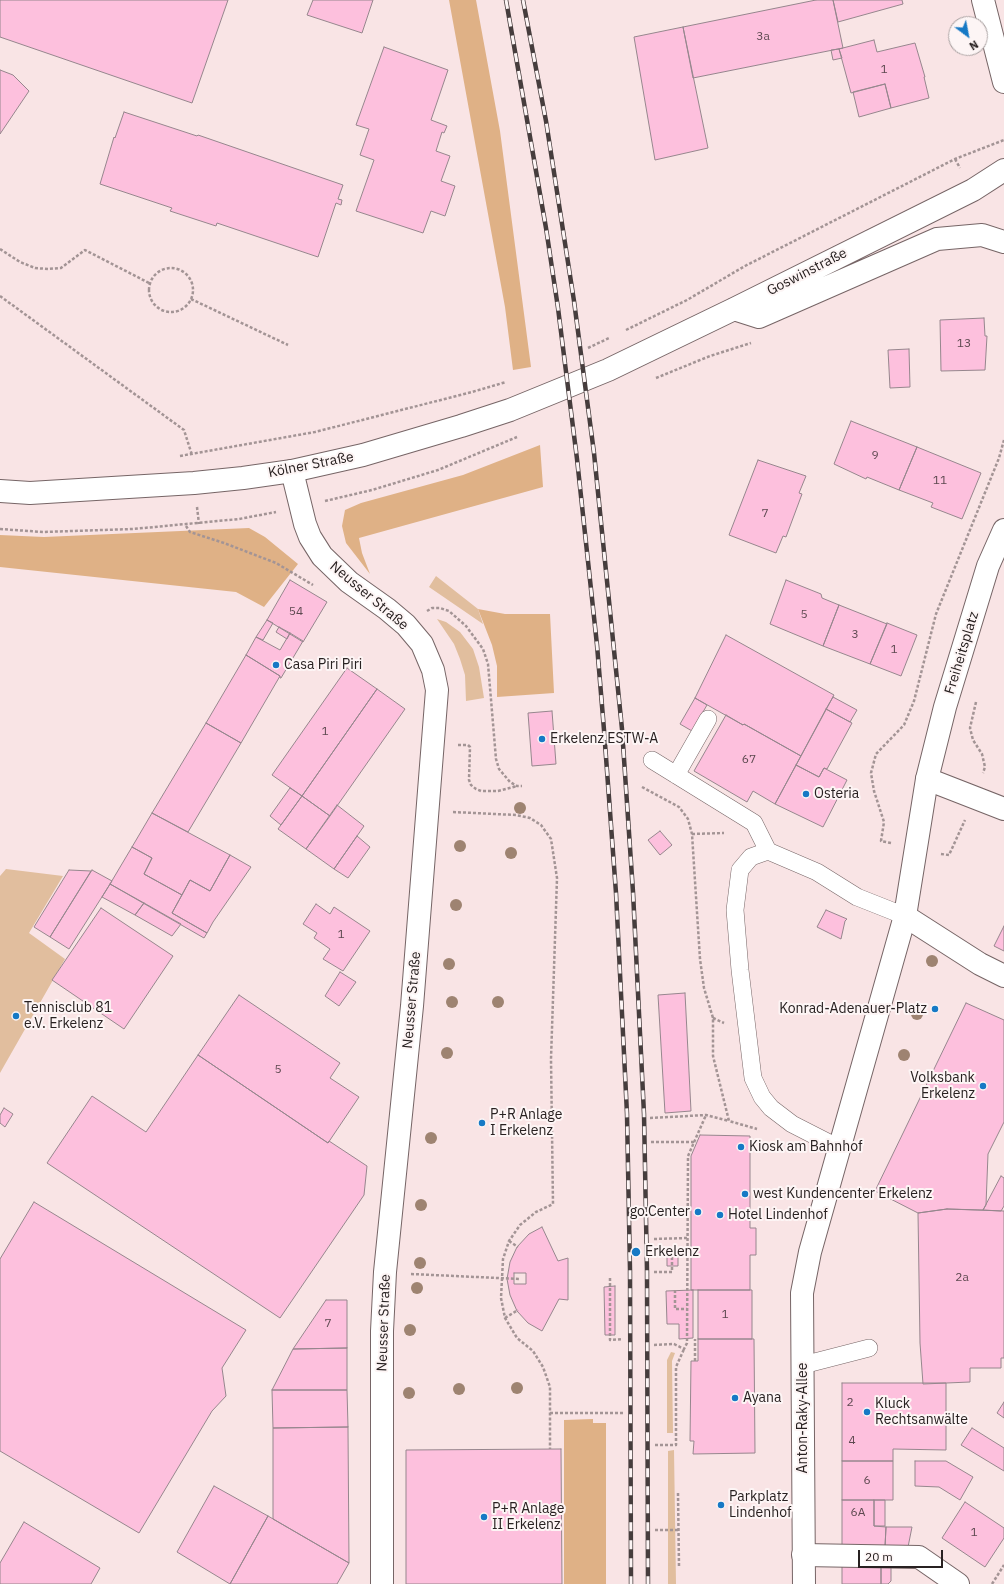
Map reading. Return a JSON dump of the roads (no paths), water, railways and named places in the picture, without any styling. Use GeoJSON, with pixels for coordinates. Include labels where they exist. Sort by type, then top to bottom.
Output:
{"type":"FeatureCollection","features":[{"type":"Feature","properties":{"kind":"street"},"geometry":{"type":"LineString","coordinates":[[983,0],[1004,82]]}},
{"type":"Feature","properties":{"kind":"street","name":"Goswinstraße"},"geometry":{"type":"LineString","coordinates":[[608,370],[973,190],[1004,170]]}},
{"type":"Feature","properties":{"kind":"street"},"geometry":{"type":"LineString","coordinates":[[734,309],[759,317],[937,239],[982,235],[1004,242]]}},
{"type":"Feature","properties":{"kind":"street","name":"Kölner Straße"},"geometry":{"type":"LineString","coordinates":[[0,491],[30,493],[194,483],[292,471],[363,455],[461,426],[510,410],[608,370]]}},
{"type":"Feature","properties":{"kind":"street","name":"Neusser Straße"},"geometry":{"type":"LineString","coordinates":[[292,471],[305,524],[310,537],[322,556],[349,582],[387,609],[406,625],[422,644],[433,670],[437,690],[412,1006],[385,1272],[382,1332],[382,1584]]}},
{"type":"Feature","properties":{"kind":"street","name":"Freiheitsplatz"},"geometry":{"type":"LineString","coordinates":[[928,779],[945,707],[988,566],[1004,530]]}},
{"type":"Feature","properties":{"kind":"street"},"geometry":{"type":"LineString","coordinates":[[839,1148],[906,916],[928,779],[1004,809]]}},
{"type":"Feature","properties":{"kind":"street"},"geometry":{"type":"LineString","coordinates":[[906,916],[980,964],[1004,976]]}},
{"type":"Feature","properties":{"kind":"street","name":"Anton-Raky-Allee"},"geometry":{"type":"LineString","coordinates":[[804,1584],[802,1293],[810,1252],[839,1148]]}},
{"type":"Feature","properties":{"kind":"street"},"geometry":{"type":"LineString","coordinates":[[803,1555],[919,1557],[958,1584]]}},
{"type":"Feature","properties":{"kind":"lane"},"geometry":{"type":"LineString","coordinates":[[676,776],[708,719]]}},
{"type":"Feature","properties":{"kind":"lane"},"geometry":{"type":"LineString","coordinates":[[652,760],[754,823],[768,851],[817,872],[857,897],[906,916]]}},
{"type":"Feature","properties":{"kind":"lane"},"geometry":{"type":"LineString","coordinates":[[768,851],[751,857],[740,870],[735,910],[740,970],[753,1078],[762,1097],[771,1108],[792,1124],[839,1148]]}},
{"type":"Feature","properties":{"kind":"lane"},"geometry":{"type":"LineString","coordinates":[[803,1365],[869,1348]]}},
{"type":"Feature","properties":{"kind":"railway"},"geometry":{"type":"LineString","coordinates":[[506,0],[546,228],[558,308],[577,459],[597,645],[604,730],[616,893],[627,1114],[630,1270],[631,1584]]}},
{"type":"Feature","properties":{"kind":"railway"},"geometry":{"type":"LineString","coordinates":[[523,0],[546,121],[574,301],[594,453],[622,729],[633,892],[644,1114],[647,1271],[648,1584]]}},
{"type":"Feature","properties":{"kind":"place","name":"Casa Piri Piri"},"geometry":{"type":"Point","coordinates":[276,665]}},
{"type":"Feature","properties":{"kind":"place","name":"Erkelenz ESTW-A"},"geometry":{"type":"Point","coordinates":[542,739]}},
{"type":"Feature","properties":{"kind":"place","name":"Osteria"},"geometry":{"type":"Point","coordinates":[806,794]}},
{"type":"Feature","properties":{"kind":"place","name":"Konrad-Adenauer-Platz"},"geometry":{"type":"Point","coordinates":[935,1009]}},
{"type":"Feature","properties":{"kind":"place","name":"Tennisclub 81 e.V. Erkelenz"},"geometry":{"type":"Point","coordinates":[16,1016]}},
{"type":"Feature","properties":{"kind":"place","name":"Volksbank Erkelenz"},"geometry":{"type":"Point","coordinates":[983,1086]}},
{"type":"Feature","properties":{"kind":"place","name":"P+R Anlage I Erkelenz"},"geometry":{"type":"Point","coordinates":[482,1123]}},
{"type":"Feature","properties":{"kind":"place","name":"Kiosk am Bahnhof"},"geometry":{"type":"Point","coordinates":[741,1147]}},
{"type":"Feature","properties":{"kind":"place","name":"west Kundencenter Erkelenz"},"geometry":{"type":"Point","coordinates":[745,1194]}},
{"type":"Feature","properties":{"kind":"place","name":"go.Center"},"geometry":{"type":"Point","coordinates":[698,1212]}},
{"type":"Feature","properties":{"kind":"place","name":"Hotel Lindenhof"},"geometry":{"type":"Point","coordinates":[720,1215]}},
{"type":"Feature","properties":{"kind":"place","name":"Erkelenz"},"geometry":{"type":"Point","coordinates":[636,1252]}},
{"type":"Feature","properties":{"kind":"place","name":"Ayana"},"geometry":{"type":"Point","coordinates":[735,1398]}},
{"type":"Feature","properties":{"kind":"place","name":"Kluck Rechtsanwälte"},"geometry":{"type":"Point","coordinates":[867,1412]}},
{"type":"Feature","properties":{"kind":"place","name":"Parkplatz Lindenhof"},"geometry":{"type":"Point","coordinates":[721,1505]}},
{"type":"Feature","properties":{"kind":"place","name":"P+R Anlage II Erkelenz"},"geometry":{"type":"Point","coordinates":[484,1517]}}]}
